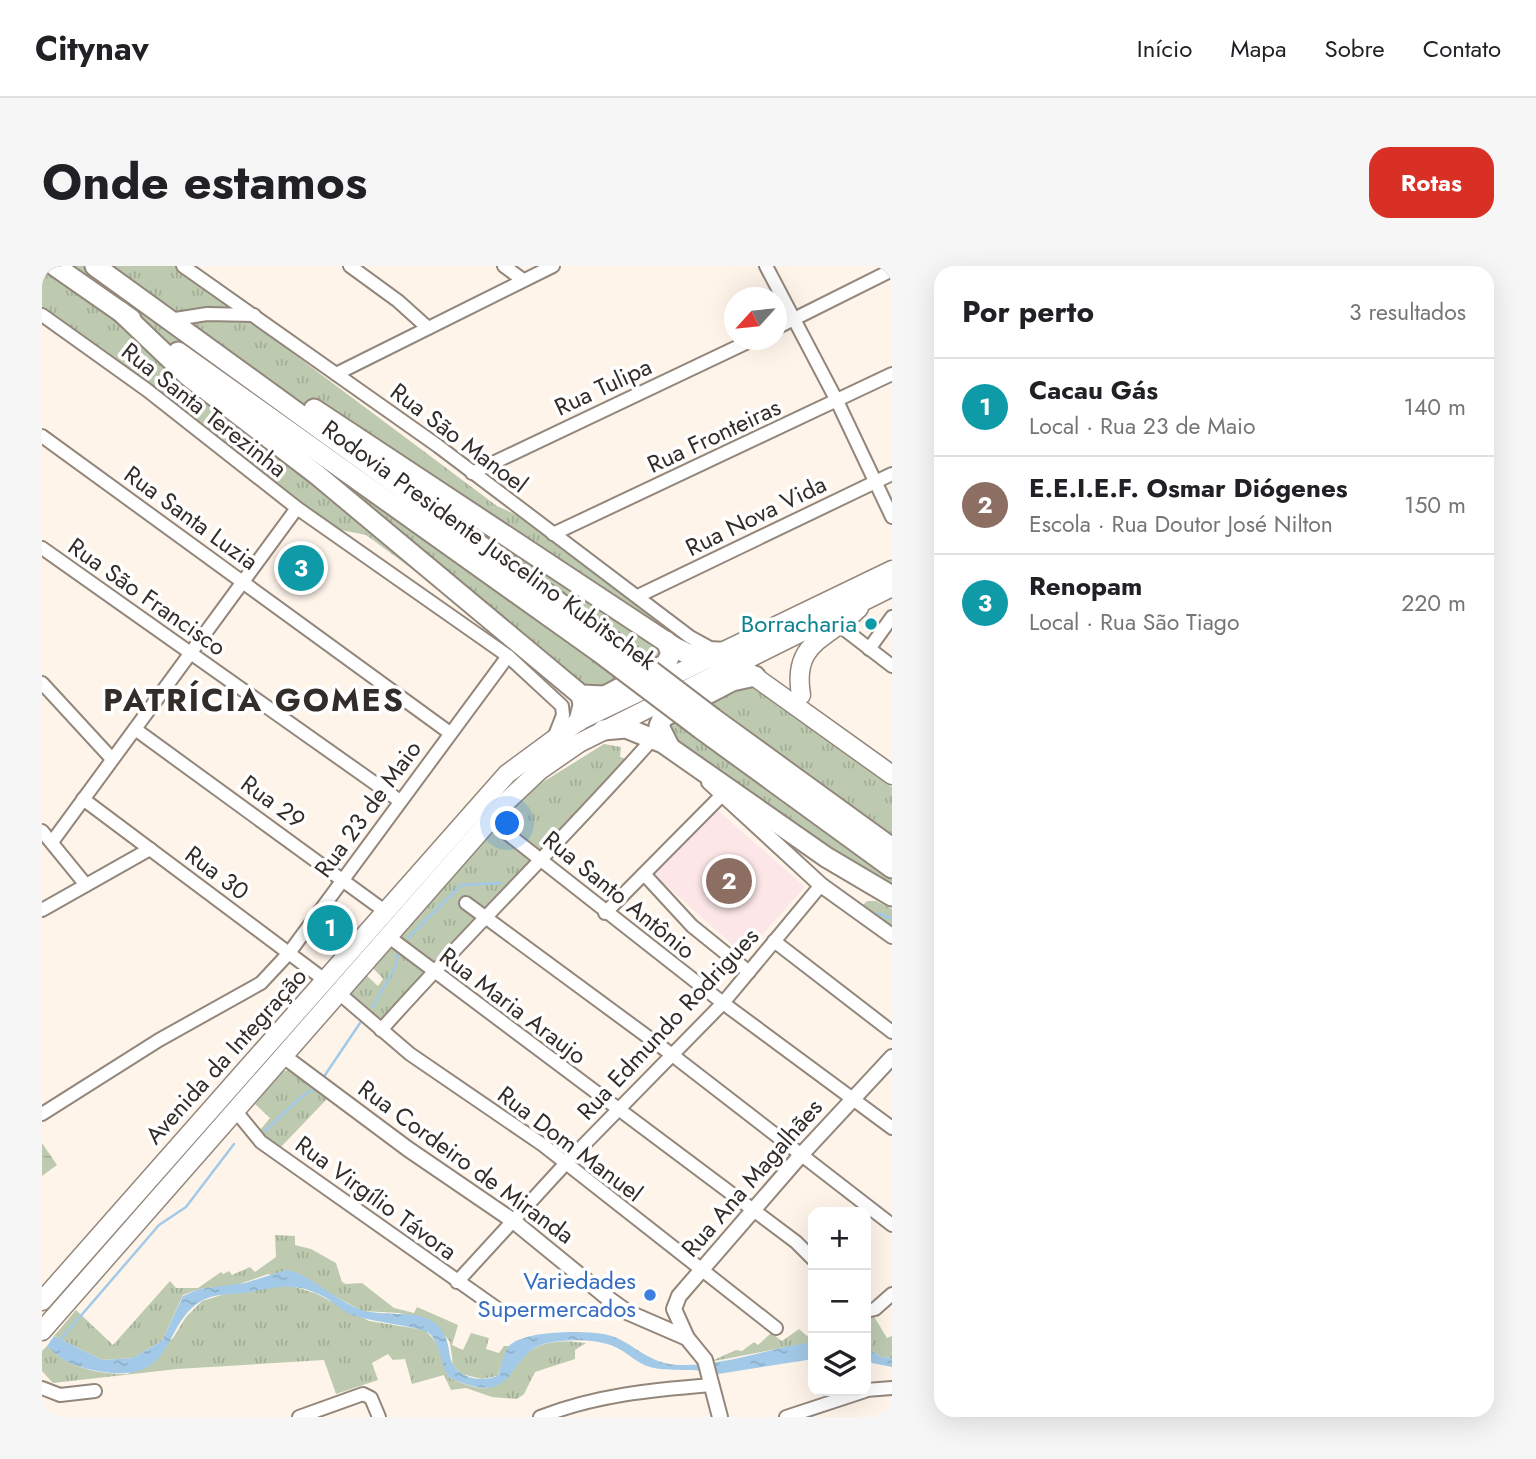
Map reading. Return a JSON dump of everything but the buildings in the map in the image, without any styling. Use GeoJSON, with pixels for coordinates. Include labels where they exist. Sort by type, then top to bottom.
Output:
{"type":"FeatureCollection","features":[{"type":"Feature","properties":{"kind":"highway","name":"Rodovia Presidente Juscelino Kubitschek"},"geometry":{"type":"LineString","coordinates":[[55,266],[606,646]]}},
{"type":"Feature","properties":{"kind":"highway","name":"Rodovia Presidente Juscelino Kubitschek"},"geometry":{"type":"LineString","coordinates":[[95,266],[606,646],[892,868]]}},
{"type":"Feature","properties":{"kind":"highway"},"geometry":{"type":"LineString","coordinates":[[120,311],[188,376],[316,474],[581,695],[605,696],[666,664],[671,656],[666,641]]}},
{"type":"Feature","properties":{"kind":"highway"},"geometry":{"type":"LineString","coordinates":[[207,347],[272,382],[666,641],[686,653],[712,659]]}},
{"type":"Feature","properties":{"kind":"highway"},"geometry":{"type":"LineString","coordinates":[[664,744],[659,726],[663,717],[732,681],[755,676]]}},
{"type":"Feature","properties":{"kind":"highway"},"geometry":{"type":"LineString","coordinates":[[579,721],[583,705],[581,695]]}},
{"type":"Feature","properties":{"kind":"highway","name":"Rodovia Presidente Juscelino Kubitschek"},"geometry":{"type":"LineString","coordinates":[[707,723],[892,848]]}},
{"type":"Feature","properties":{"kind":"highway"},"geometry":{"type":"LineString","coordinates":[[603,730],[626,728],[664,744],[826,857],[892,896]]}},
{"type":"Feature","properties":{"kind":"main road"},"geometry":{"type":"LineString","coordinates":[[735,656],[892,570]]}},
{"type":"Feature","properties":{"kind":"main road"},"geometry":{"type":"LineString","coordinates":[[798,699],[798,669],[808,647],[828,627],[869,598],[892,587]]}},
{"type":"Feature","properties":{"kind":"main road"},"geometry":{"type":"LineString","coordinates":[[712,659],[735,656],[828,627]]}},
{"type":"Feature","properties":{"kind":"main road"},"geometry":{"type":"LineString","coordinates":[[735,656],[755,676],[798,699],[892,761]]}},
{"type":"Feature","properties":{"kind":"main road","name":"Avenida da Integração"},"geometry":{"type":"LineString","coordinates":[[42,1331],[490,820],[540,770],[603,730],[735,656]]}},
{"type":"Feature","properties":{"kind":"main road","name":"Avenida da Integração"},"geometry":{"type":"LineString","coordinates":[[42,1301],[236,1078],[326,981],[508,774],[579,721],[712,659]]}},
{"type":"Feature","properties":{"kind":"main road"},"geometry":{"type":"LineString","coordinates":[[798,699],[892,775]]}},
{"type":"Feature","properties":{"kind":"main road"},"geometry":{"type":"LineString","coordinates":[[236,1078],[249,1092]]}},
{"type":"Feature","properties":{"kind":"main road"},"geometry":{"type":"LineString","coordinates":[[203,1117],[216,1130]]}},
{"type":"Feature","properties":{"kind":"street","name":"Rua São Manoel"},"geometry":{"type":"LineString","coordinates":[[183,266],[472,472],[700,644],[735,656]]}},
{"type":"Feature","properties":{"kind":"street"},"geometry":{"type":"LineString","coordinates":[[350,266],[417,316],[428,328]]}},
{"type":"Feature","properties":{"kind":"street"},"geometry":{"type":"LineString","coordinates":[[504,266],[523,280]]}},
{"type":"Feature","properties":{"kind":"street"},"geometry":{"type":"LineString","coordinates":[[337,374],[552,266]]}},
{"type":"Feature","properties":{"kind":"street"},"geometry":{"type":"LineString","coordinates":[[766,266],[837,401],[892,517]]}},
{"type":"Feature","properties":{"kind":"street"},"geometry":{"type":"LineString","coordinates":[[787,322],[892,270]]}},
{"type":"Feature","properties":{"kind":"street"},"geometry":{"type":"LineString","coordinates":[[169,320],[207,314],[254,315]]}},
{"type":"Feature","properties":{"kind":"street","name":"Rua Santa Terezinha"},"geometry":{"type":"LineString","coordinates":[[43,319],[147,390],[296,508],[508,656]]}},
{"type":"Feature","properties":{"kind":"street","name":"Rua Tulipa"},"geometry":{"type":"LineString","coordinates":[[472,472],[731,350]]}},
{"type":"Feature","properties":{"kind":"street","name":"Rua Fronteiras"},"geometry":{"type":"LineString","coordinates":[[553,534],[892,374]]}},
{"type":"Feature","properties":{"kind":"street","name":"Rua Santa Luzia"},"geometry":{"type":"LineString","coordinates":[[42,436],[450,733]]}},
{"type":"Feature","properties":{"kind":"street","name":"Rua Nova Vida"},"geometry":{"type":"LineString","coordinates":[[638,596],[892,474]]}},
{"type":"Feature","properties":{"kind":"street"},"geometry":{"type":"LineString","coordinates":[[52,842],[296,508]]}},
{"type":"Feature","properties":{"kind":"street","name":"Rua São Francisco"},"geometry":{"type":"LineString","coordinates":[[42,548],[400,800]]}},
{"type":"Feature","properties":{"kind":"street"},"geometry":{"type":"LineString","coordinates":[[869,649],[892,617]]}},
{"type":"Feature","properties":{"kind":"street"},"geometry":{"type":"LineString","coordinates":[[828,627],[869,649],[892,666]]}},
{"type":"Feature","properties":{"kind":"street"},"geometry":{"type":"LineString","coordinates":[[508,656],[562,706],[563,715],[554,738]]}},
{"type":"Feature","properties":{"kind":"street","name":"Rua 23 de Maio"},"geometry":{"type":"LineString","coordinates":[[42,1114],[159,1040],[261,983],[289,953],[508,656]]}},
{"type":"Feature","properties":{"kind":"street"},"geometry":{"type":"LineString","coordinates":[[42,683],[113,759]]}},
{"type":"Feature","properties":{"kind":"street","name":"Rua 29"},"geometry":{"type":"LineString","coordinates":[[135,729],[386,912]]}},
{"type":"Feature","properties":{"kind":"street"},"geometry":{"type":"LineString","coordinates":[[381,1030],[433,971],[542,862],[649,743],[664,744]]}},
{"type":"Feature","properties":{"kind":"street"},"geometry":{"type":"LineString","coordinates":[[695,765],[721,796],[821,885],[892,936]]}},
{"type":"Feature","properties":{"kind":"street"},"geometry":{"type":"LineString","coordinates":[[605,913],[721,796]]}},
{"type":"Feature","properties":{"kind":"street","name":"Rua 30"},"geometry":{"type":"LineString","coordinates":[[83,799],[326,981]]}},
{"type":"Feature","properties":{"kind":"street","name":"Rua Santo Antônio"},"geometry":{"type":"LineString","coordinates":[[490,820],[605,913],[892,1128]]}},
{"type":"Feature","properties":{"kind":"street"},"geometry":{"type":"LineString","coordinates":[[42,831],[86,885]]}},
{"type":"Feature","properties":{"kind":"street"},"geometry":{"type":"LineString","coordinates":[[42,910],[150,849]]}},
{"type":"Feature","properties":{"kind":"street"},"geometry":{"type":"LineString","coordinates":[[644,874],[692,926],[748,972]]}},
{"type":"Feature","properties":{"kind":"street","name":"Rua Edmundo Rodrigues"},"geometry":{"type":"LineString","coordinates":[[457,1282],[566,1163],[723,1003],[821,885]]}},
{"type":"Feature","properties":{"kind":"street"},"geometry":{"type":"LineString","coordinates":[[466,904],[671,1054],[892,1224]]}},
{"type":"Feature","properties":{"kind":"street","name":"Rua Maria Araujo"},"geometry":{"type":"LineString","coordinates":[[389,937],[796,1242],[808,1254]]}},
{"type":"Feature","properties":{"kind":"street"},"geometry":{"type":"LineString","coordinates":[[774,942],[892,1032]]}},
{"type":"Feature","properties":{"kind":"street","name":"Rua Dom Manuel"},"geometry":{"type":"LineString","coordinates":[[340,993],[381,1030],[566,1163],[776,1328]]}},
{"type":"Feature","properties":{"kind":"street","name":"Rua Cordeiro de Miranda"},"geometry":{"type":"LineString","coordinates":[[282,1055],[408,1149],[512,1220],[609,1298],[656,1325],[687,1338],[705,1360],[720,1417]]}},
{"type":"Feature","properties":{"kind":"street","name":"Rua Ana Magalhães"},"geometry":{"type":"LineString","coordinates":[[656,1325],[851,1098],[892,1057]]}},
{"type":"Feature","properties":{"kind":"street","name":"Rua Virgílio Távora"},"geometry":{"type":"LineString","coordinates":[[234,1109],[261,1142],[502,1312]]}},
{"type":"Feature","properties":{"kind":"street"},"geometry":{"type":"LineString","coordinates":[[871,1310],[892,1294]]}},
{"type":"Feature","properties":{"kind":"street"},"geometry":{"type":"LineString","coordinates":[[676,1303],[676,1317],[687,1338]]}},
{"type":"Feature","properties":{"kind":"street"},"geometry":{"type":"LineString","coordinates":[[540,1417],[569,1412],[622,1393],[710,1381]]}},
{"type":"Feature","properties":{"kind":"street"},"geometry":{"type":"LineString","coordinates":[[42,1388],[60,1395],[95,1391]]}},
{"type":"Feature","properties":{"kind":"street"},"geometry":{"type":"LineString","coordinates":[[871,1390],[892,1388]]}},
{"type":"Feature","properties":{"kind":"street"},"geometry":{"type":"LineString","coordinates":[[299,1417],[358,1395],[369,1395],[379,1417]]}},
{"type":"Feature","properties":{"kind":"street"},"geometry":{"type":"LineString","coordinates":[[786,1417],[850,1396]]}},
{"type":"Feature","properties":{"kind":"shaded area"},"geometry":{"type":"Polygon","coordinates":[[[715,808],[805,887],[744,955],[653,874],[715,808]]]}},
{"type":"Feature","properties":{"kind":"green space"},"geometry":{"type":"Polygon","coordinates":[[[42,266],[176,266],[497,506],[519,516],[642,607],[660,624],[671,653],[596,693],[557,675],[366,535],[336,529],[42,308],[42,266]]]}},
{"type":"Feature","properties":{"kind":"green space"},"geometry":{"type":"Polygon","coordinates":[[[742,686],[756,689],[892,787],[892,834],[717,707],[686,731],[892,880],[892,891],[827,851],[669,736],[668,720],[742,686]]]}},
{"type":"Feature","properties":{"kind":"green space"},"geometry":{"type":"Polygon","coordinates":[[[604,744],[621,747],[620,757],[627,759],[434,960],[430,961],[399,938],[511,809],[543,782],[604,744]]]}},
{"type":"Feature","properties":{"kind":"green space"},"geometry":{"type":"Polygon","coordinates":[[[867,901],[876,901],[892,909],[892,930],[865,909],[863,905],[867,901]]]}},
{"type":"Feature","properties":{"kind":"green space"},"geometry":{"type":"Polygon","coordinates":[[[389,947],[424,972],[380,1020],[350,993],[366,975],[378,986],[383,979],[373,968],[389,947]]]}},
{"type":"Feature","properties":{"kind":"green space"},"geometry":{"type":"Polygon","coordinates":[[[289,1070],[327,1099],[279,1149],[267,1141],[260,1130],[270,1118],[255,1104],[281,1072],[289,1070]]]}},
{"type":"Feature","properties":{"kind":"green space"},"geometry":{"type":"Polygon","coordinates":[[[42,1143],[57,1165],[42,1176],[42,1143]]]}},
{"type":"Feature","properties":{"kind":"green space"},"geometry":{"type":"Polygon","coordinates":[[[275,1235],[295,1236],[295,1245],[311,1249],[336,1263],[342,1282],[362,1283],[394,1308],[414,1313],[417,1307],[458,1325],[452,1345],[463,1350],[471,1333],[489,1338],[486,1349],[499,1353],[504,1346],[509,1346],[497,1376],[482,1379],[461,1374],[453,1365],[450,1342],[417,1318],[399,1313],[362,1311],[320,1288],[268,1274],[237,1285],[199,1289],[183,1295],[162,1341],[133,1358],[102,1360],[54,1336],[76,1310],[113,1345],[170,1281],[176,1288],[198,1288],[221,1272],[223,1274],[229,1271],[232,1275],[250,1267],[255,1272],[276,1257],[275,1235]]]}},
{"type":"Feature","properties":{"kind":"green space"},"geometry":{"type":"Polygon","coordinates":[[[288,1285],[315,1293],[369,1321],[425,1330],[436,1342],[449,1377],[483,1388],[501,1381],[515,1364],[537,1347],[548,1343],[586,1343],[575,1350],[575,1359],[535,1372],[524,1394],[517,1399],[492,1397],[466,1388],[451,1390],[444,1375],[412,1384],[405,1359],[393,1360],[388,1354],[372,1363],[378,1380],[336,1394],[324,1360],[177,1369],[53,1383],[42,1371],[42,1351],[47,1346],[74,1365],[105,1373],[128,1374],[173,1338],[186,1317],[202,1301],[225,1294],[288,1285]]]}},
{"type":"Feature","properties":{"kind":"green space"},"geometry":{"type":"Polygon","coordinates":[[[873,1315],[887,1338],[892,1336],[892,1358],[881,1357],[871,1350],[873,1315]]]}},
{"type":"Feature","properties":{"kind":"green space"},"geometry":{"type":"Polygon","coordinates":[[[799,1329],[808,1335],[808,1343],[709,1362],[736,1350],[742,1351],[754,1342],[758,1345],[771,1333],[782,1341],[799,1329]]]}},
{"type":"Feature","properties":{"kind":"water"},"geometry":{"type":"Polygon","coordinates":[[[286,1270],[304,1276],[362,1310],[428,1319],[441,1329],[454,1366],[462,1374],[473,1378],[497,1376],[507,1349],[517,1341],[557,1333],[586,1332],[608,1335],[669,1364],[714,1363],[808,1343],[808,1360],[718,1374],[650,1367],[606,1344],[563,1341],[534,1348],[500,1384],[488,1388],[472,1386],[449,1377],[436,1344],[425,1331],[356,1316],[319,1294],[289,1287],[218,1295],[203,1300],[180,1322],[157,1360],[144,1369],[127,1373],[103,1372],[66,1361],[47,1346],[54,1336],[102,1360],[133,1358],[162,1341],[183,1296],[199,1289],[245,1283],[286,1270]]]}},
{"type":"Feature","properties":{"kind":"water"},"geometry":{"type":"Polygon","coordinates":[[[871,1350],[881,1357],[892,1358],[892,1367],[872,1363],[871,1350]]]}},
{"type":"Feature","properties":{"kind":"waterway"},"geometry":{"type":"LineString","coordinates":[[408,938],[461,885],[501,883]]}},
{"type":"Feature","properties":{"kind":"waterway"},"geometry":{"type":"LineString","coordinates":[[878,913],[892,919]]}},
{"type":"Feature","properties":{"kind":"waterway"},"geometry":{"type":"LineString","coordinates":[[373,1007],[396,965],[398,951]]}},
{"type":"Feature","properties":{"kind":"waterway"},"geometry":{"type":"LineString","coordinates":[[323,1078],[360,1023]]}},
{"type":"Feature","properties":{"kind":"waterway"},"geometry":{"type":"LineString","coordinates":[[265,1131],[301,1097],[315,1088]]}},
{"type":"Feature","properties":{"kind":"waterway"},"geometry":{"type":"LineString","coordinates":[[60,1340],[159,1225],[186,1207],[234,1144]]}},
{"type":"Feature","properties":{"kind":"place","name":"Renopam"},"geometry":{"type":"Point","coordinates":[301,568]}},
{"type":"Feature","properties":{"kind":"place","name":"Borracharia"},"geometry":{"type":"Point","coordinates":[871,624]}},
{"type":"Feature","properties":{"kind":"place","name":"E.E.I.E.F. Osmar Diógenes"},"geometry":{"type":"Point","coordinates":[729,881]}},
{"type":"Feature","properties":{"kind":"place","name":"Cacau Gás"},"geometry":{"type":"Point","coordinates":[330,928]}},
{"type":"Feature","properties":{"kind":"place","name":"Variedades Supermercados"},"geometry":{"type":"Point","coordinates":[650,1295]}},
{"type":"Feature","properties":{"kind":"district","name":"PATRÍCIA GOMES"},"geometry":{"type":"Point","coordinates":[254,700]}}]}
